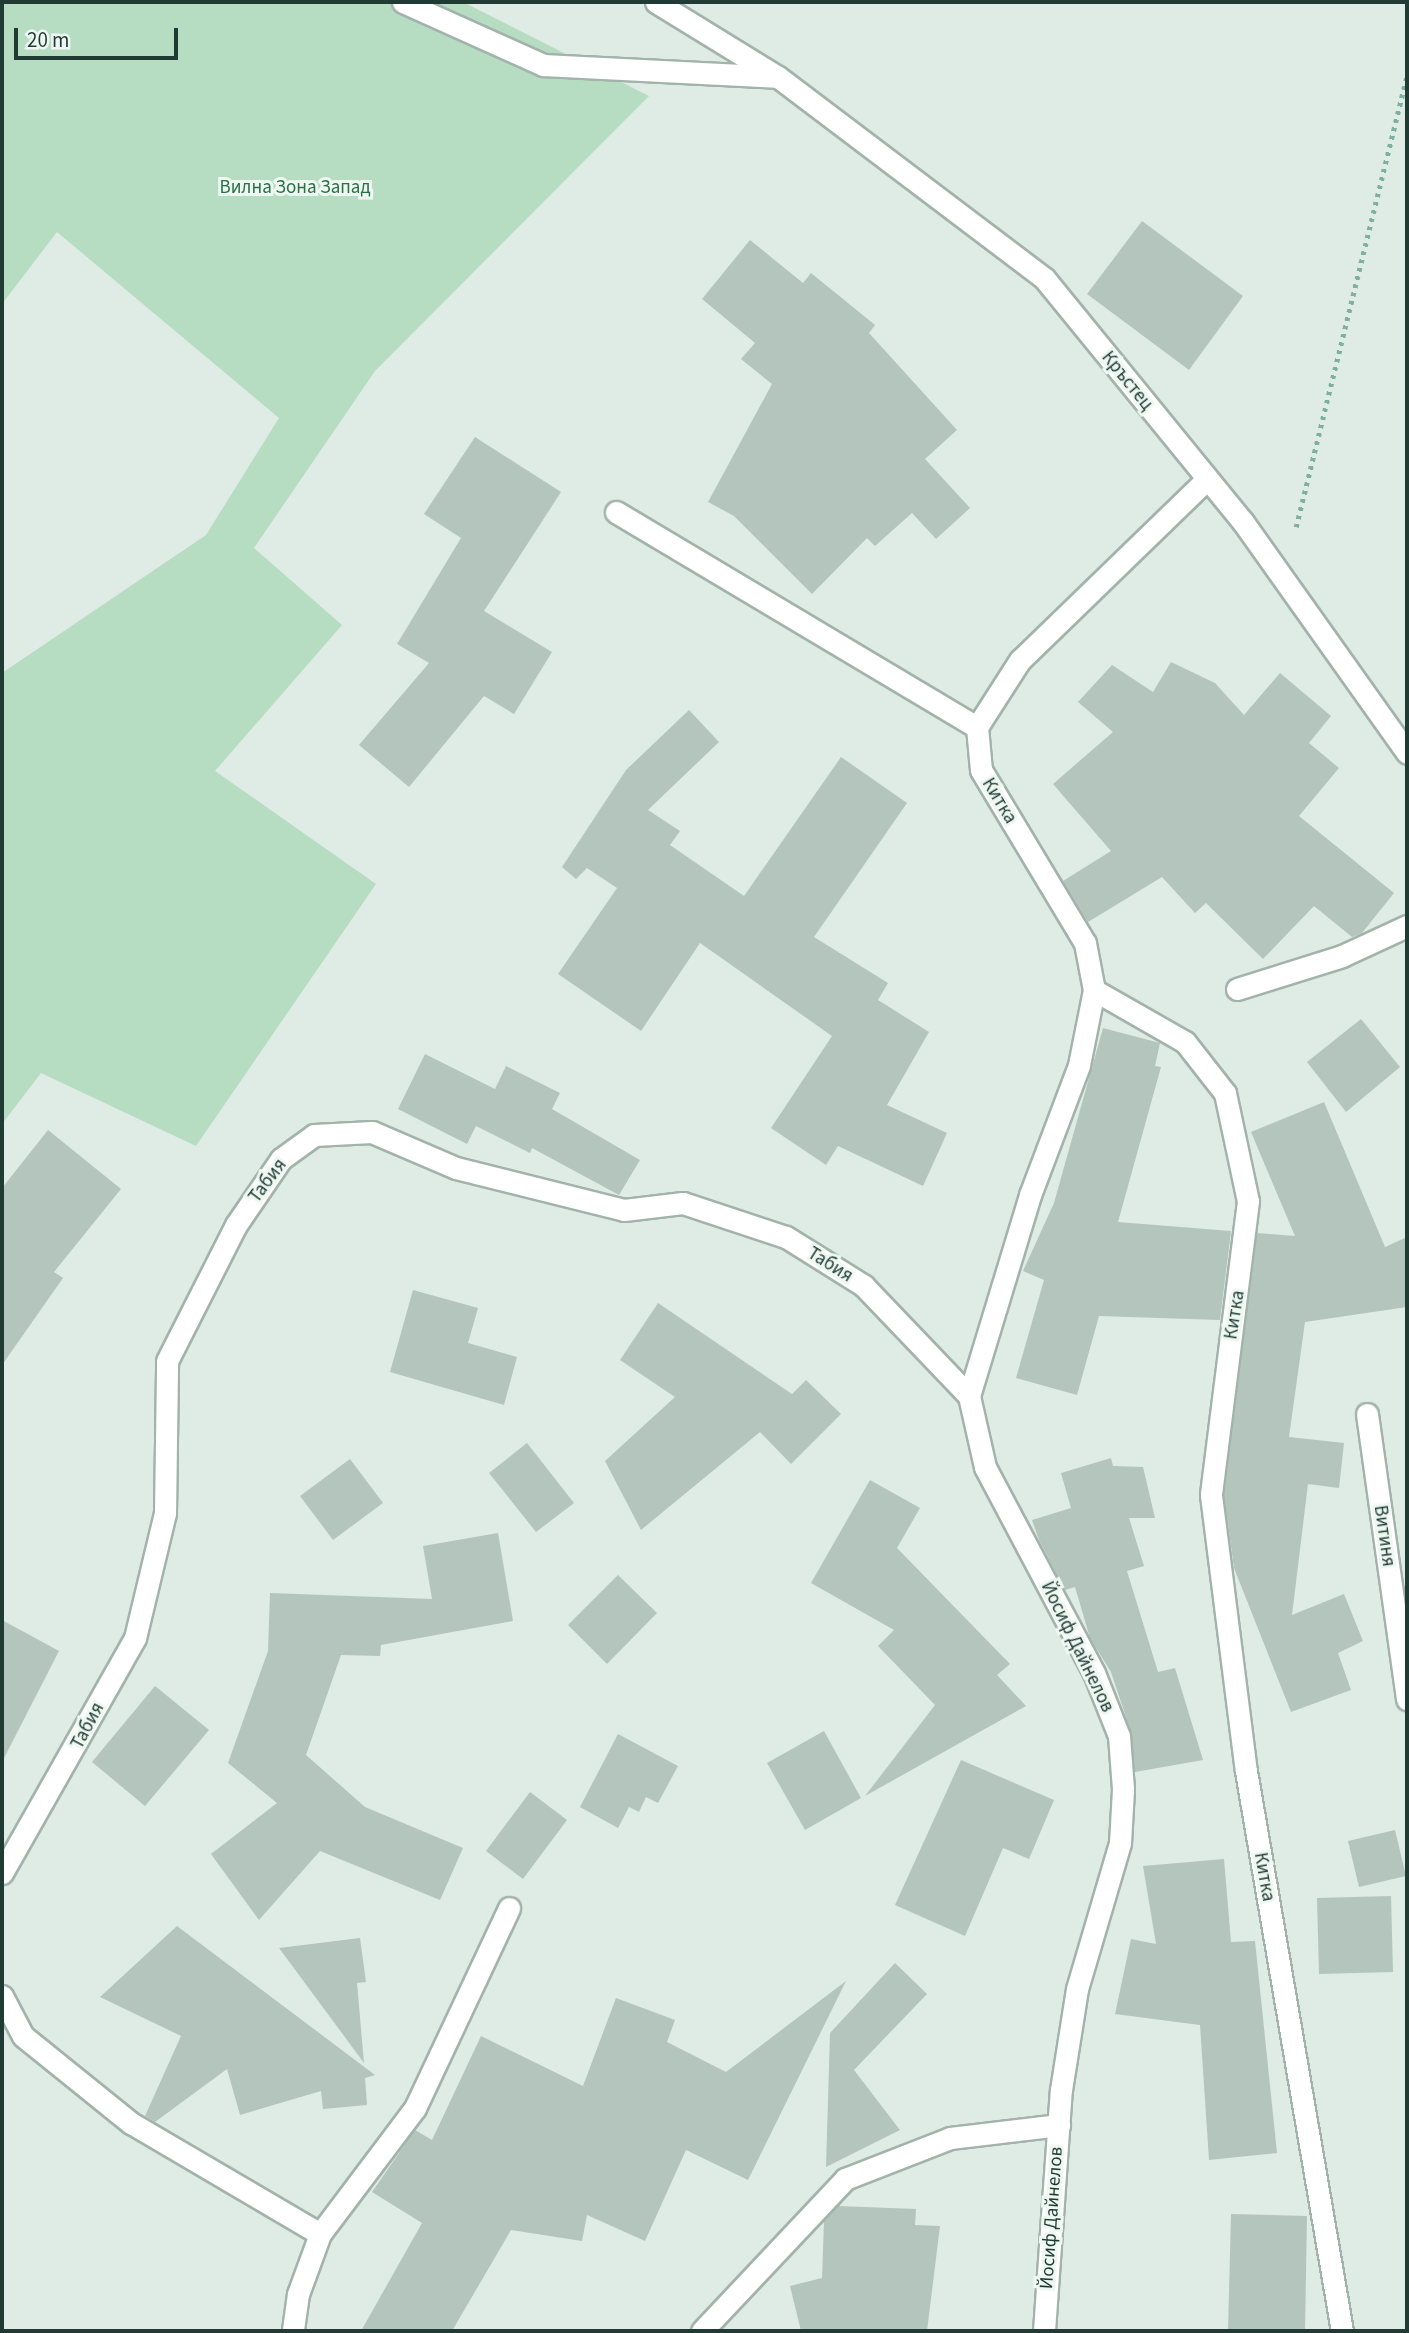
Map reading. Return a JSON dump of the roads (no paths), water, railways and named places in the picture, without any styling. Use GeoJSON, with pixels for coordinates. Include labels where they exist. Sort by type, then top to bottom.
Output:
{"type":"FeatureCollection","features":[{"type":"Feature","properties":{"kind":"street"},"geometry":{"type":"LineString","coordinates":[[403,2],[543,65],[778,77]]}},
{"type":"Feature","properties":{"kind":"street","name":"Кръстец"},"geometry":{"type":"LineString","coordinates":[[656,2],[778,77],[1044,278],[1207,479],[1283,579],[1407,753]]}},
{"type":"Feature","properties":{"kind":"street"},"geometry":{"type":"LineString","coordinates":[[616,512],[977,727],[1020,660],[1207,479]]}},
{"type":"Feature","properties":{"kind":"street","name":"Китка"},"geometry":{"type":"LineString","coordinates":[[977,727],[981,771],[1085,943],[1094,989],[1185,1042],[1225,1093],[1248,1201],[1211,1495],[1246,1771],[1342,2331]]}},
{"type":"Feature","properties":{"kind":"street"},"geometry":{"type":"LineString","coordinates":[[1237,989],[1342,956],[1407,926]]}},
{"type":"Feature","properties":{"kind":"street","name":"Йосиф Дайнелов"},"geometry":{"type":"LineString","coordinates":[[1044,2331],[1059,2125],[1077,1989],[1120,1843],[1119,1736],[1094,1673],[985,1467],[969,1395],[1031,1195],[1079,1065],[1094,989]]}},
{"type":"Feature","properties":{"kind":"street","name":"Табия"},"geometry":{"type":"LineString","coordinates":[[2,1873],[135,1638],[165,1513],[167,1361],[236,1225],[281,1159],[314,1135],[372,1132],[469,1171],[624,1210],[683,1203],[786,1237],[864,1286],[969,1395]]}},
{"type":"Feature","properties":{"kind":"street","name":"Витиня"},"geometry":{"type":"LineString","coordinates":[[1367,1414],[1407,1699]]}},
{"type":"Feature","properties":{"kind":"street"},"geometry":{"type":"LineString","coordinates":[[293,2331],[298,2294],[320,2234],[415,2108],[509,1908]]}},
{"type":"Feature","properties":{"kind":"street"},"geometry":{"type":"LineString","coordinates":[[2,1996],[23,2036],[131,2123],[320,2234]]}},
{"type":"Feature","properties":{"kind":"street"},"geometry":{"type":"LineString","coordinates":[[702,2331],[845,2179],[950,2138],[1059,2125]]}},
{"type":"Feature","properties":{"kind":"park label","name":"Вилна Зона Запад"},"geometry":{"type":"Point","coordinates":[295,188]}}]}
